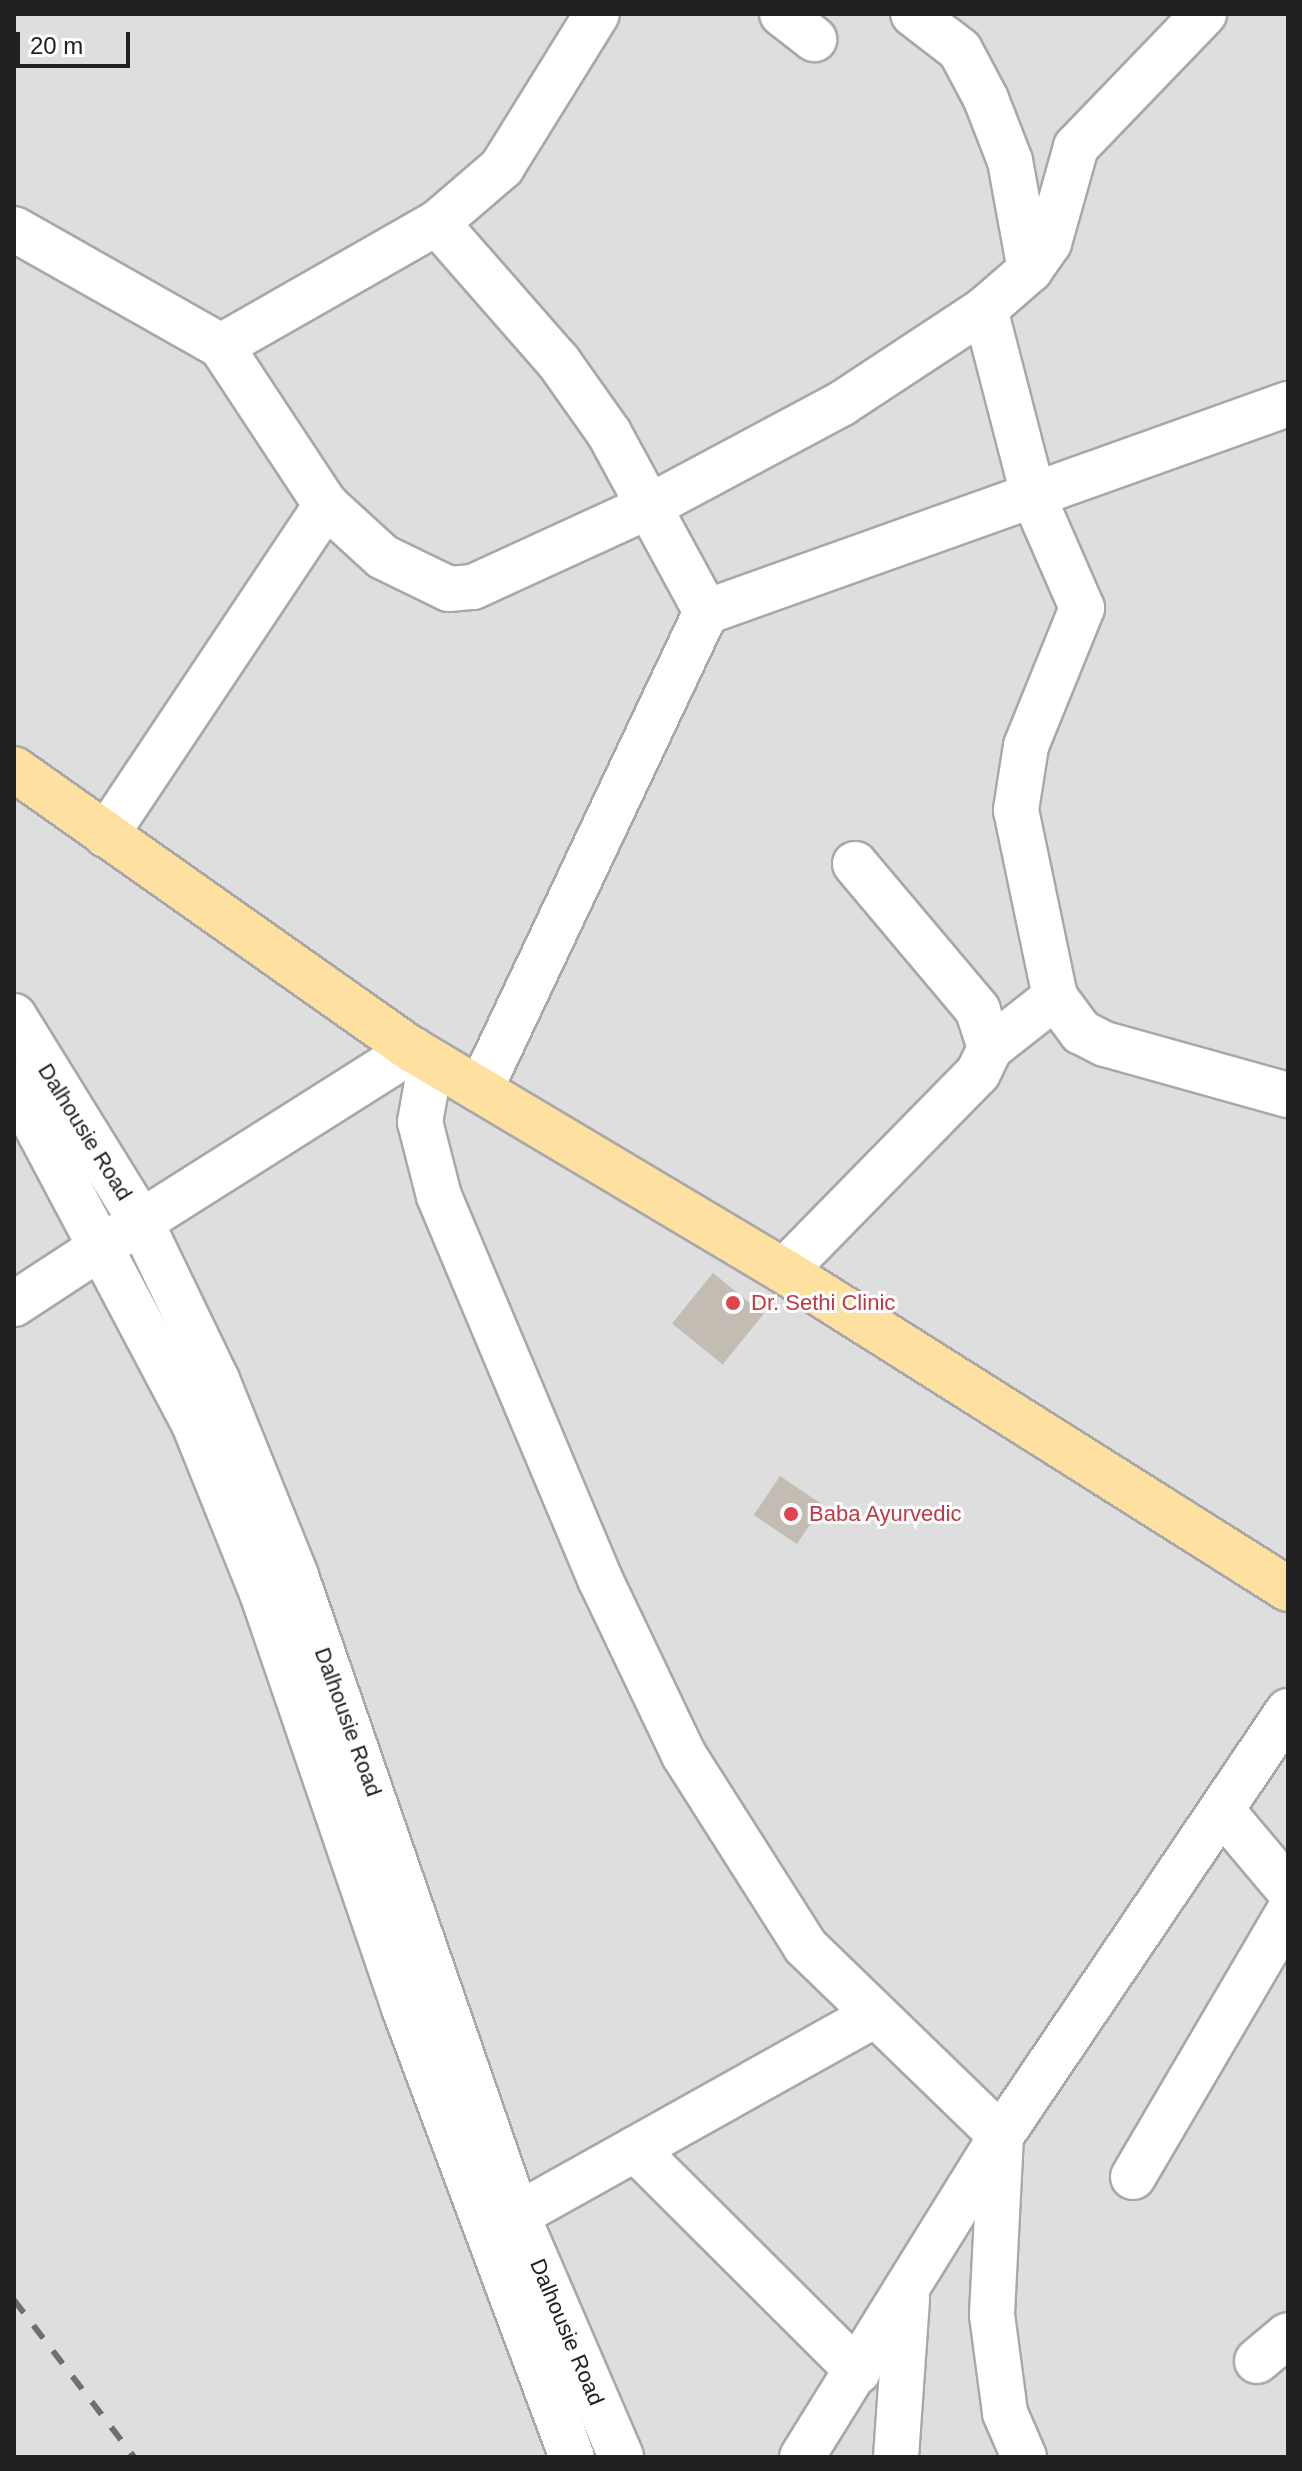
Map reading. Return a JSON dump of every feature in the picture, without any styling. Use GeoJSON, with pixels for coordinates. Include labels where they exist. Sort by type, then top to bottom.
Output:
{"type":"FeatureCollection","features":[{"type":"Feature","properties":{"kind":"main road"},"geometry":{"type":"LineString","coordinates":[[14,769],[422,1056],[784,1271],[1288,1589]]}},
{"type":"Feature","properties":{"kind":"street"},"geometry":{"type":"LineString","coordinates":[[221,346],[437,223],[502,167],[597,14]]}},
{"type":"Feature","properties":{"kind":"street"},"geometry":{"type":"LineString","coordinates":[[913,14],[960,50],[977,79],[1010,161],[1030,270]]}},
{"type":"Feature","properties":{"kind":"street"},"geometry":{"type":"LineString","coordinates":[[14,229],[221,346],[326,505],[383,557],[449,589],[473,587],[650,506],[841,404],[985,309],[1030,270],[1059,217],[1062,178],[1076,147],[1204,14]]}},
{"type":"Feature","properties":{"kind":"street"},"geometry":{"type":"LineString","coordinates":[[437,223],[558,361],[650,506],[706,612]]}},
{"type":"Feature","properties":{"kind":"street"},"geometry":{"type":"LineString","coordinates":[[985,309],[1034,498],[1082,608],[1026,746],[1016,810],[1055,997],[1081,1032],[1105,1044],[1288,1095]]}},
{"type":"Feature","properties":{"kind":"street"},"geometry":{"type":"LineString","coordinates":[[480,1090],[706,612],[1034,498],[1288,404]]}},
{"type":"Feature","properties":{"kind":"street"},"geometry":{"type":"LineString","coordinates":[[106,835],[326,505]]}},
{"type":"Feature","properties":{"kind":"street"},"geometry":{"type":"LineString","coordinates":[[855,864],[978,1010],[990,1048]]}},
{"type":"Feature","properties":{"kind":"street"},"geometry":{"type":"LineString","coordinates":[[784,1271],[978,1073],[990,1048],[1055,997]]}},
{"type":"Feature","properties":{"kind":"street","name":"Dalhousie Road"},"geometry":{"type":"LineString","coordinates":[[14,1016],[141,1222],[253,1468],[363,1821],[404,2008],[572,2457]]}},
{"type":"Feature","properties":{"kind":"street"},"geometry":{"type":"LineString","coordinates":[[14,1304],[141,1222],[422,1056]]}},
{"type":"Feature","properties":{"kind":"street"},"geometry":{"type":"LineString","coordinates":[[422,1056],[420,1122],[439,1196],[600,1579],[684,1755],[762,1888],[873,2016],[1001,2136],[992,2315],[1005,2413],[1024,2457]]}},
{"type":"Feature","properties":{"kind":"street","name":"Dalhousie Road"},"geometry":{"type":"LineString","coordinates":[[14,1084],[104,1245],[194,1424],[363,1821],[517,2215],[621,2457]]}},
{"type":"Feature","properties":{"kind":"street"},"geometry":{"type":"LineString","coordinates":[[802,2457],[907,2296],[1001,2136],[1224,1813],[1288,1711]]}},
{"type":"Feature","properties":{"kind":"street"},"geometry":{"type":"LineString","coordinates":[[1224,1813],[1288,1889]]}},
{"type":"Feature","properties":{"kind":"street"},"geometry":{"type":"LineString","coordinates":[[1133,2177],[1288,1913]]}},
{"type":"Feature","properties":{"kind":"street"},"geometry":{"type":"LineString","coordinates":[[517,2215],[873,2016]]}},
{"type":"Feature","properties":{"kind":"street"},"geometry":{"type":"LineString","coordinates":[[635,2149],[858,2371]]}},
{"type":"Feature","properties":{"kind":"street"},"geometry":{"type":"LineString","coordinates":[[896,2457],[907,2296]]}},
{"type":"Feature","properties":{"kind":"shaded area"},"geometry":{"type":"Polygon","coordinates":[[[14,14],[1288,14],[1288,2457],[14,2457],[14,14]]]}},
{"type":"Feature","properties":{"kind":"building"},"geometry":{"type":"Polygon","coordinates":[[[713,1273],[764,1314],[723,1364],[672,1324],[713,1273]]]}},
{"type":"Feature","properties":{"kind":"building"},"geometry":{"type":"Polygon","coordinates":[[[780,1476],[823,1505],[797,1544],[754,1515],[780,1476]]]}},
{"type":"Feature","properties":{"kind":"railway"},"geometry":{"type":"LineString","coordinates":[[14,2300],[134,2457]]}},
{"type":"Feature","properties":{"kind":"place","name":"Dr. Sethi Clinic"},"geometry":{"type":"Point","coordinates":[733,1303]}},
{"type":"Feature","properties":{"kind":"place","name":"Baba Ayurvedic"},"geometry":{"type":"Point","coordinates":[791,1514]}}]}
